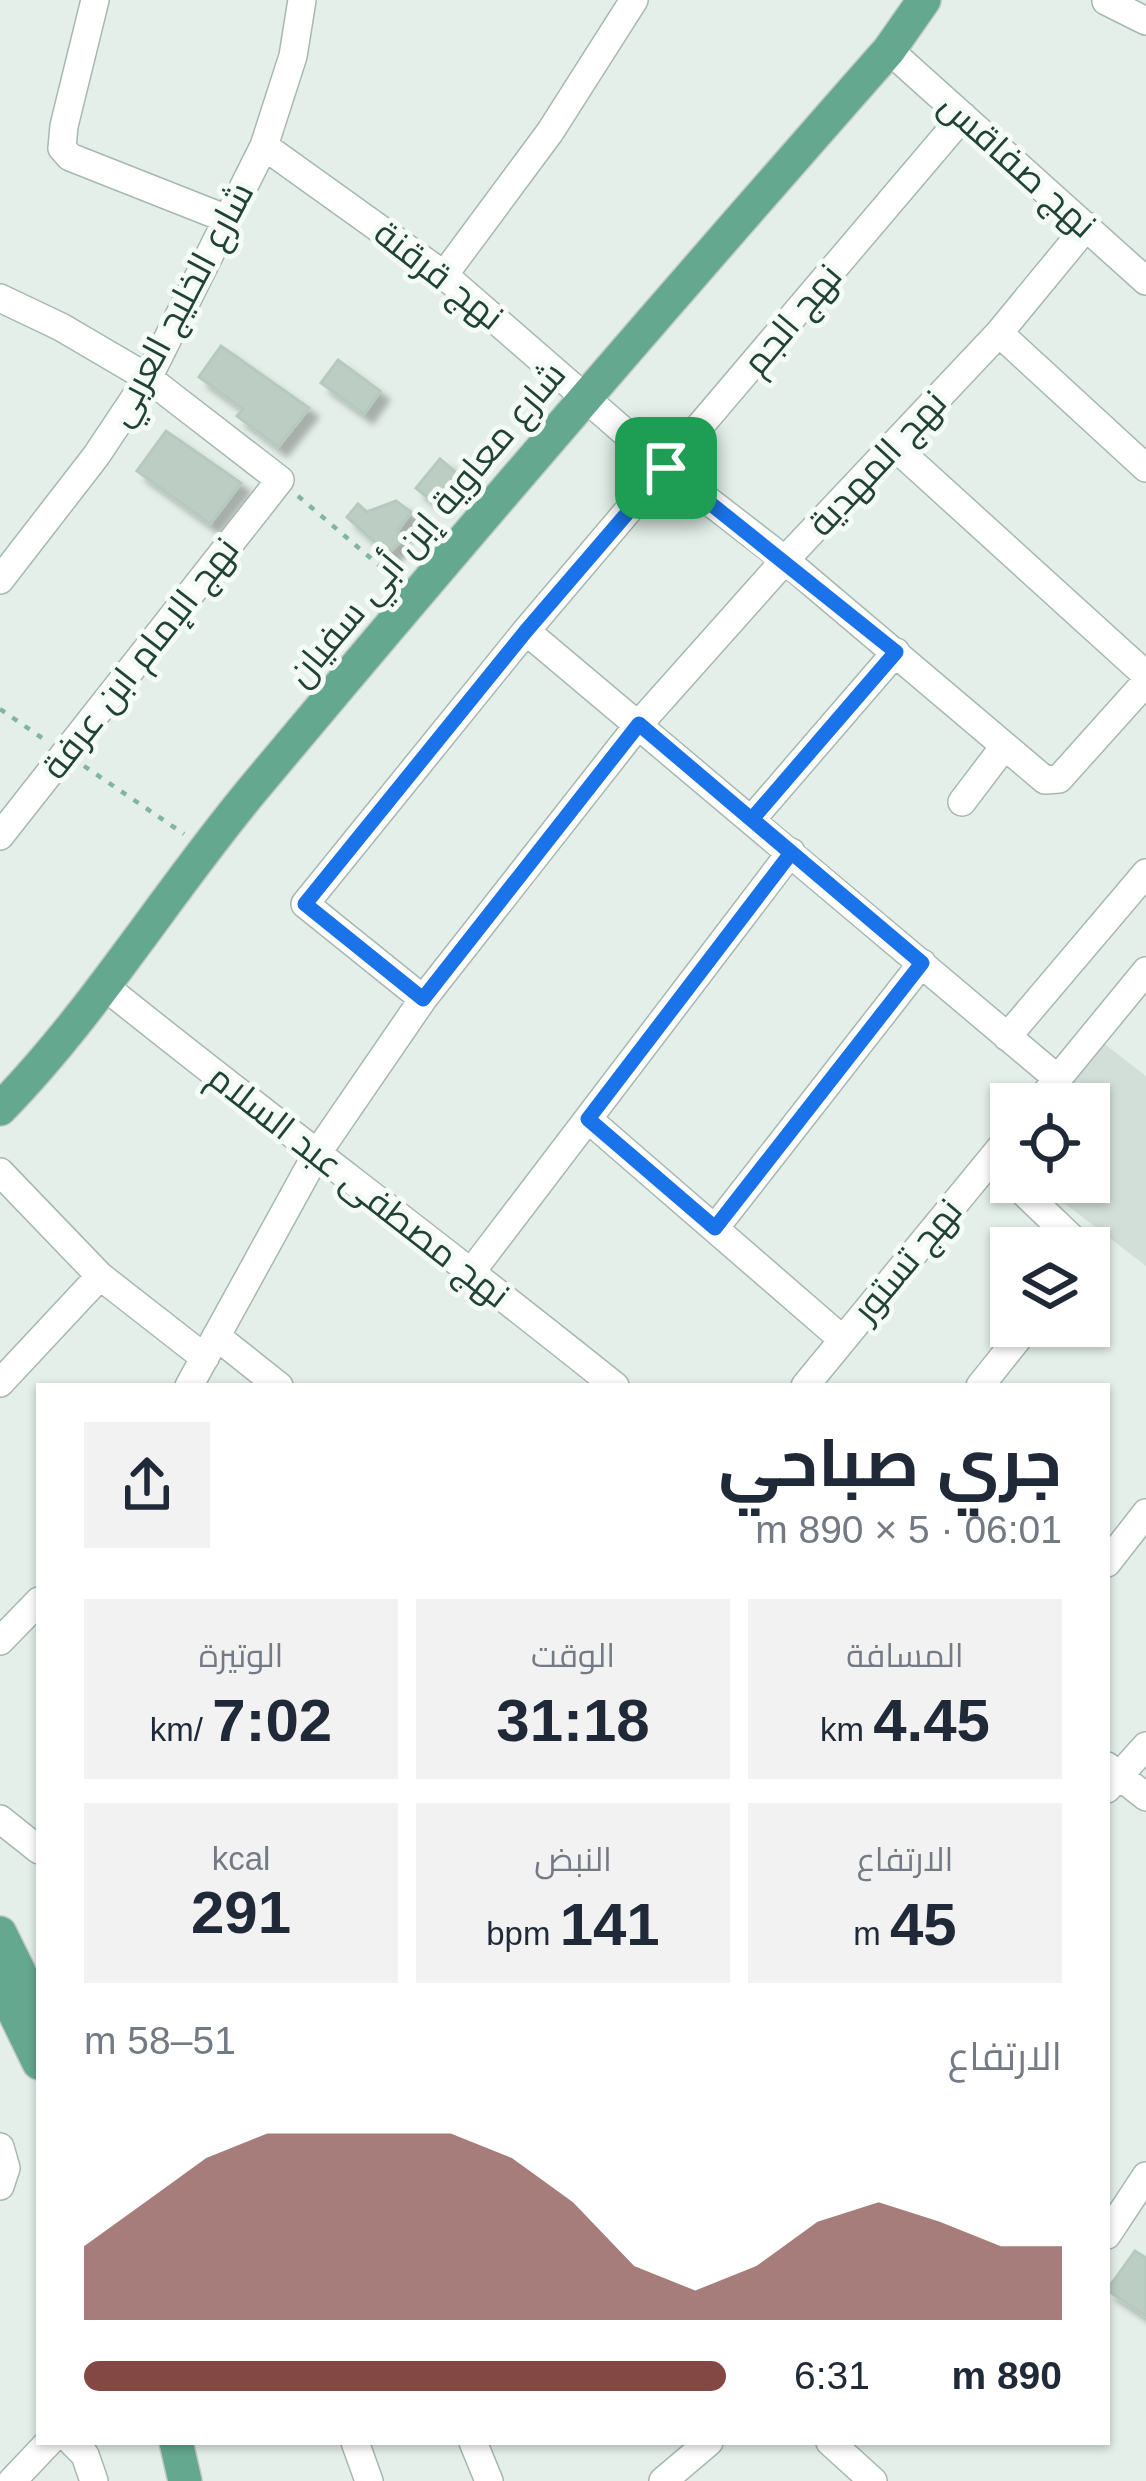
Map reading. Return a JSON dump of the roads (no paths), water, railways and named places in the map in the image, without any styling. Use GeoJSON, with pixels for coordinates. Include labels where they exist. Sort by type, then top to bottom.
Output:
{"type":"FeatureCollection","features":[{"type":"Feature","properties":{"kind":"main road","name":"شارع معاوية إبن أبي سفيان"},"geometry":{"type":"LineString","coordinates":[[2,1103],[103,985],[206,848],[414,596],[889,50],[924,0]]}},
{"type":"Feature","properties":{"kind":"main road"},"geometry":{"type":"LineString","coordinates":[[0,1933],[36,2008]]}},
{"type":"Feature","properties":{"kind":"main road"},"geometry":{"type":"LineString","coordinates":[[0,1983],[36,2057]]}},
{"type":"Feature","properties":{"kind":"main road"},"geometry":{"type":"LineString","coordinates":[[155,2445],[163,2481]]}},
{"type":"Feature","properties":{"kind":"main road"},"geometry":{"type":"LineString","coordinates":[[177,2445],[185,2481]]}},
{"type":"Feature","properties":{"kind":"street"},"geometry":{"type":"LineString","coordinates":[[95,0],[62,148],[70,157],[226,218]]}},
{"type":"Feature","properties":{"kind":"street","name":"شارع الخليج العربي"},"geometry":{"type":"LineString","coordinates":[[0,580],[148,378],[264,146],[293,56],[302,0]]}},
{"type":"Feature","properties":{"kind":"street"},"geometry":{"type":"LineString","coordinates":[[444,274],[550,132],[634,0]]}},
{"type":"Feature","properties":{"kind":"street"},"geometry":{"type":"LineString","coordinates":[[1106,2],[1146,21]]}},
{"type":"Feature","properties":{"kind":"street","name":"نهج صفاقس"},"geometry":{"type":"LineString","coordinates":[[889,50],[1142,269]]}},
{"type":"Feature","properties":{"kind":"street","name":"نهج الجم"},"geometry":{"type":"LineString","coordinates":[[423,999],[305,904],[526,631],[963,116]]}},
{"type":"Feature","properties":{"kind":"street","name":"نهج قرقنة"},"geometry":{"type":"LineString","coordinates":[[264,146],[444,274],[666,468],[785,560],[1049,782],[1059,778],[1146,679]]}},
{"type":"Feature","properties":{"kind":"street","name":"نهج المهدية"},"geometry":{"type":"LineString","coordinates":[[192,1383],[316,1156],[423,999],[639,724],[785,560],[999,333],[1087,226]]}},
{"type":"Feature","properties":{"kind":"street"},"geometry":{"type":"LineString","coordinates":[[0,298],[148,378]]}},
{"type":"Feature","properties":{"kind":"street"},"geometry":{"type":"LineString","coordinates":[[999,333],[1146,468]]}},
{"type":"Feature","properties":{"kind":"street","name":"نهج الإمام ابن عرفة"},"geometry":{"type":"LineString","coordinates":[[0,836],[280,480],[148,378]]}},
{"type":"Feature","properties":{"kind":"street"},"geometry":{"type":"LineString","coordinates":[[895,447],[1146,679]]}},
{"type":"Feature","properties":{"kind":"street"},"geometry":{"type":"LineString","coordinates":[[526,631],[1058,1079]]}},
{"type":"Feature","properties":{"kind":"street"},"geometry":{"type":"LineString","coordinates":[[752,819],[896,652]]}},
{"type":"Feature","properties":{"kind":"street"},"geometry":{"type":"LineString","coordinates":[[962,802],[1003,748]]}},
{"type":"Feature","properties":{"kind":"street"},"geometry":{"type":"LineString","coordinates":[[472,1271],[791,853]]}},
{"type":"Feature","properties":{"kind":"street"},"geometry":{"type":"LineString","coordinates":[[1007,1037],[1146,873]]}},
{"type":"Feature","properties":{"kind":"street"},"geometry":{"type":"LineString","coordinates":[[715,1228],[922,963]]}},
{"type":"Feature","properties":{"kind":"street"},"geometry":{"type":"LineString","coordinates":[[1055,1083],[1145,973]]}},
{"type":"Feature","properties":{"kind":"street","name":"نهج مصطفى عبد السلام"},"geometry":{"type":"LineString","coordinates":[[103,985],[611,1383]]}},
{"type":"Feature","properties":{"kind":"street"},"geometry":{"type":"LineString","coordinates":[[588,1119],[842,1339]]}},
{"type":"Feature","properties":{"kind":"street","name":"نهج تستور"},"geometry":{"type":"LineString","coordinates":[[822,1380],[842,1339],[989,1161]]}},
{"type":"Feature","properties":{"kind":"street"},"geometry":{"type":"LineString","coordinates":[[0,1172],[100,1276],[274,1383]]}},
{"type":"Feature","properties":{"kind":"street"},"geometry":{"type":"LineString","coordinates":[[1035,1203],[1060,1227]]}},
{"type":"Feature","properties":{"kind":"street"},"geometry":{"type":"LineString","coordinates":[[0,1383],[100,1276]]}},
{"type":"Feature","properties":{"kind":"street"},"geometry":{"type":"LineString","coordinates":[[982,1383],[1011,1347]]}},
{"type":"Feature","properties":{"kind":"street"},"geometry":{"type":"LineString","coordinates":[[1110,1559],[1146,1513]]}},
{"type":"Feature","properties":{"kind":"street"},"geometry":{"type":"LineString","coordinates":[[0,1640],[36,1608]]}},
{"type":"Feature","properties":{"kind":"street"},"geometry":{"type":"LineString","coordinates":[[1146,1746],[1111,1776],[1146,1797]]}},
{"type":"Feature","properties":{"kind":"street"},"geometry":{"type":"LineString","coordinates":[[0,1819],[36,1848]]}},
{"type":"Feature","properties":{"kind":"street"},"geometry":{"type":"LineString","coordinates":[[0,2147],[6,2168],[0,2186]]}},
{"type":"Feature","properties":{"kind":"street"},"geometry":{"type":"LineString","coordinates":[[1110,2230],[1146,2176]]}},
{"type":"Feature","properties":{"kind":"street"},"geometry":{"type":"LineString","coordinates":[[11,2481],[46,2445]]}},
{"type":"Feature","properties":{"kind":"street"},"geometry":{"type":"LineString","coordinates":[[75,2445],[85,2456],[94,2481]]}},
{"type":"Feature","properties":{"kind":"street"},"geometry":{"type":"LineString","coordinates":[[474,2445],[489,2481]]}},
{"type":"Feature","properties":{"kind":"street"},"geometry":{"type":"LineString","coordinates":[[663,2481],[705,2445]]}},
{"type":"Feature","properties":{"kind":"street"},"geometry":{"type":"LineString","coordinates":[[833,2445],[873,2481]]}},
{"type":"Feature","properties":{"kind":"street"},"geometry":{"type":"LineString","coordinates":[[357,2447],[369,2481]]}}]}
